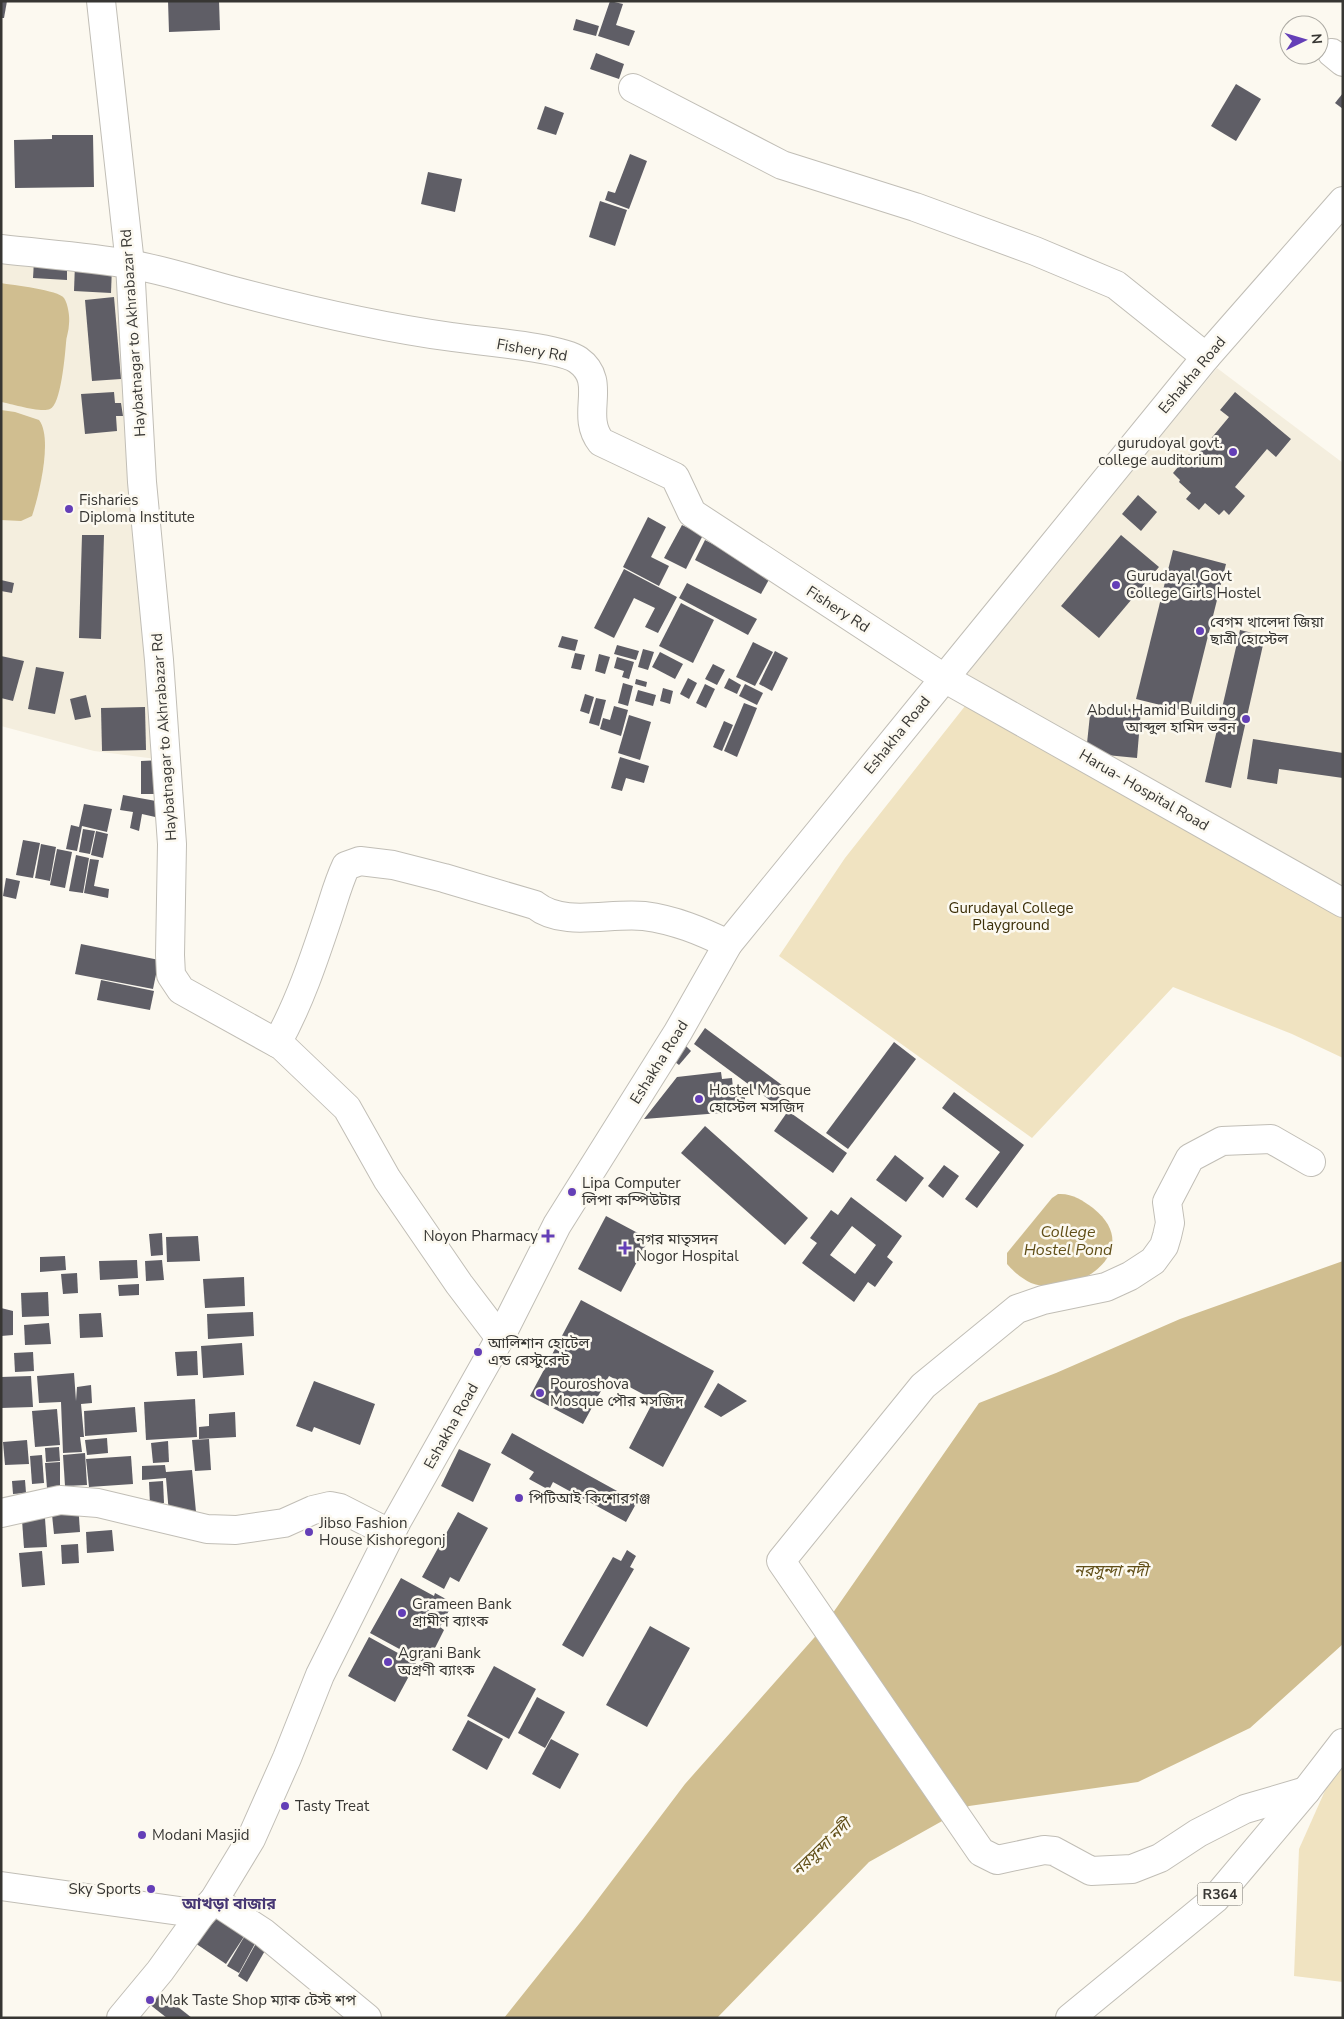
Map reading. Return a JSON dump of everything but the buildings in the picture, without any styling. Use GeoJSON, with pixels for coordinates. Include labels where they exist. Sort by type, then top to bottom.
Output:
{"type":"FeatureCollection","features":[{"type":"Feature","properties":{"kind":"street","name":"Haybatnagar to Akhrabazar Rd"},"geometry":{"type":"LineString","coordinates":[[101,1],[130,264],[142,482],[159,660],[172,844],[171,975],[181,990],[277,1043],[347,1108],[386,1179],[459,1284],[500,1338]]}},
{"type":"Feature","properties":{"kind":"street"},"geometry":{"type":"LineString","coordinates":[[633,88],[782,165],[915,207],[1035,251],[1116,285],[1206,357]]}},
{"type":"Feature","properties":{"kind":"street","name":"Eshakha Road"},"geometry":{"type":"LineString","coordinates":[[121,2018],[160,1971],[208,1907],[251,1840],[287,1758],[320,1675],[390,1534],[500,1338],[557,1225],[678,1032],[728,944],[1206,357],[1343,201]]}},
{"type":"Feature","properties":{"kind":"street","name":"Fishery Rd"},"geometry":{"type":"LineString","coordinates":[[1,249],[130,264],[331,316],[432,335],[538,349],[576,358],[588,369],[594,390],[591,421],[594,433],[601,442],[675,477],[692,513],[944,678]]}},
{"type":"Feature","properties":{"kind":"street","name":"Harua- Hospital Road"},"geometry":{"type":"LineString","coordinates":[[944,678],[1343,903]]}},
{"type":"Feature","properties":{"kind":"street"},"geometry":{"type":"LineString","coordinates":[[277,1043],[286,1027],[304,983],[346,866],[360,861],[393,865],[444,878],[535,905],[544,912],[565,917],[644,916],[682,924],[728,944]]}},
{"type":"Feature","properties":{"kind":"street"},"geometry":{"type":"LineString","coordinates":[[1306,1791],[1245,1809],[1198,1833],[1160,1858],[1132,1868],[1092,1871],[1054,1851],[1044,1850],[997,1860],[981,1852],[781,1561],[923,1386],[1017,1309],[1043,1300],[1106,1287],[1130,1276],[1153,1261],[1164,1246],[1167,1236],[1170,1223],[1168,1202],[1190,1158],[1222,1141],[1271,1139],[1311,1162]]}},
{"type":"Feature","properties":{"kind":"street"},"geometry":{"type":"LineString","coordinates":[[1,1513],[60,1500],[98,1503],[207,1529],[236,1530],[284,1523],[313,1510],[330,1506],[340,1508],[390,1534]]}},
{"type":"Feature","properties":{"kind":"street","name":"R364"},"geometry":{"type":"LineString","coordinates":[[1070,2018],[1215,1899],[1306,1791],[1343,1743]]}},
{"type":"Feature","properties":{"kind":"street"},"geometry":{"type":"LineString","coordinates":[[1,1886],[208,1907],[264,1933],[366,2018]]}},
{"type":"Feature","properties":{"kind":"shaded area","name":"Fisharies Diploma Institute"},"geometry":{"type":"Polygon","coordinates":[[[1,253],[126,265],[156,759],[94,751],[1,726],[1,253]]]}},
{"type":"Feature","properties":{"kind":"shaded area"},"geometry":{"type":"Polygon","coordinates":[[[1217,368],[1343,463],[1343,897],[956,684],[1217,368]]]}},
{"type":"Feature","properties":{"kind":"green space","name":"Gurudayal College Playground"},"geometry":{"type":"Polygon","coordinates":[[[969,701],[1343,912],[1343,1058],[1292,1034],[1173,987],[1032,1138],[779,956],[845,858],[969,701]]]}},
{"type":"Feature","properties":{"kind":"green space"},"geometry":{"type":"Polygon","coordinates":[[[1343,1762],[1343,1982],[1294,1976],[1299,1849],[1332,1775],[1343,1762]]]}},
{"type":"Feature","properties":{"kind":"water"},"geometry":{"type":"Polygon","coordinates":[[[1,283],[54,293],[64,298],[67,304],[69,329],[62,379],[57,399],[54,406],[50,409],[33,409],[1,402],[1,283]]]}},
{"type":"Feature","properties":{"kind":"water"},"geometry":{"type":"Polygon","coordinates":[[[1,410],[15,412],[39,420],[43,428],[45,453],[38,495],[32,516],[21,521],[1,520],[1,410]]]}},
{"type":"Feature","properties":{"kind":"water","name":"College Hostel Pond"},"geometry":{"type":"Polygon","coordinates":[[[1058,1194],[1072,1196],[1081,1200],[1093,1208],[1108,1224],[1112,1240],[1109,1255],[1099,1268],[1085,1278],[1067,1284],[1049,1286],[1031,1283],[1018,1275],[1007,1264],[1007,1253],[1052,1198],[1058,1194]]]}},
{"type":"Feature","properties":{"kind":"water","name":"নরসুন্দা নদী"},"geometry":{"type":"Polygon","coordinates":[[[1343,1261],[1343,1644],[1250,1728],[1138,1782],[969,1806],[869,1862],[717,2018],[504,2018],[583,1919],[685,1784],[821,1630],[979,1403],[1056,1373],[1180,1319],[1343,1261]]]}},
{"type":"Feature","properties":{"kind":"place","name":"gurudoyal govt. college auditorium"},"geometry":{"type":"Point","coordinates":[1233,452]}},
{"type":"Feature","properties":{"kind":"place","name":"Fisharies Diploma Institute"},"geometry":{"type":"Point","coordinates":[69,509]}},
{"type":"Feature","properties":{"kind":"place","name":"Gurudayal Govt College Girls Hostel"},"geometry":{"type":"Point","coordinates":[1116,585]}},
{"type":"Feature","properties":{"kind":"place","name":"বেগম খালেদা জিয়া ছাত্রী হোস্টেল"},"geometry":{"type":"Point","coordinates":[1200,631]}},
{"type":"Feature","properties":{"kind":"place","name":"Abdul Hamid Building আব্দুল হামিদ ভবন"},"geometry":{"type":"Point","coordinates":[1246,719]}},
{"type":"Feature","properties":{"kind":"place","name":"Hostel Mosque হোস্টেল মসজিদ"},"geometry":{"type":"Point","coordinates":[699,1099]}},
{"type":"Feature","properties":{"kind":"place","name":"Lipa Computer লিপা কম্পিউটার"},"geometry":{"type":"Point","coordinates":[572,1192]}},
{"type":"Feature","properties":{"kind":"place","name":"Noyon Pharmacy"},"geometry":{"type":"Point","coordinates":[548,1236]}},
{"type":"Feature","properties":{"kind":"place","name":"নগর মাতৃসদন Nogor Hospital"},"geometry":{"type":"Point","coordinates":[625,1248]}},
{"type":"Feature","properties":{"kind":"place","name":"আলিশান হোটেল এন্ড রেস্টুরেন্ট"},"geometry":{"type":"Point","coordinates":[478,1352]}},
{"type":"Feature","properties":{"kind":"place","name":"Pouroshova Mosque পৌর মসজিদ"},"geometry":{"type":"Point","coordinates":[540,1393]}},
{"type":"Feature","properties":{"kind":"place","name":"পিটিআই কিশোরগঞ্জ"},"geometry":{"type":"Point","coordinates":[519,1498]}},
{"type":"Feature","properties":{"kind":"place","name":"Jibso Fashion House Kishoregonj"},"geometry":{"type":"Point","coordinates":[309,1532]}},
{"type":"Feature","properties":{"kind":"place","name":"Grameen Bank গ্রামীণ ব্যাংক"},"geometry":{"type":"Point","coordinates":[402,1613]}},
{"type":"Feature","properties":{"kind":"place","name":"Agrani Bank অগ্রণী ব্যাংক"},"geometry":{"type":"Point","coordinates":[388,1662]}},
{"type":"Feature","properties":{"kind":"place","name":"Tasty Treat"},"geometry":{"type":"Point","coordinates":[285,1806]}},
{"type":"Feature","properties":{"kind":"place","name":"Modani Masjid"},"geometry":{"type":"Point","coordinates":[142,1835]}},
{"type":"Feature","properties":{"kind":"place","name":"Sky Sports"},"geometry":{"type":"Point","coordinates":[151,1889]}},
{"type":"Feature","properties":{"kind":"place","name":"Mak Taste Shop ম্যাক টেস্ট শপ"},"geometry":{"type":"Point","coordinates":[150,2000]}},
{"type":"Feature","properties":{"kind":"district","name":"আখড়া বাজার"},"geometry":{"type":"Point","coordinates":[229,1903]}}]}
